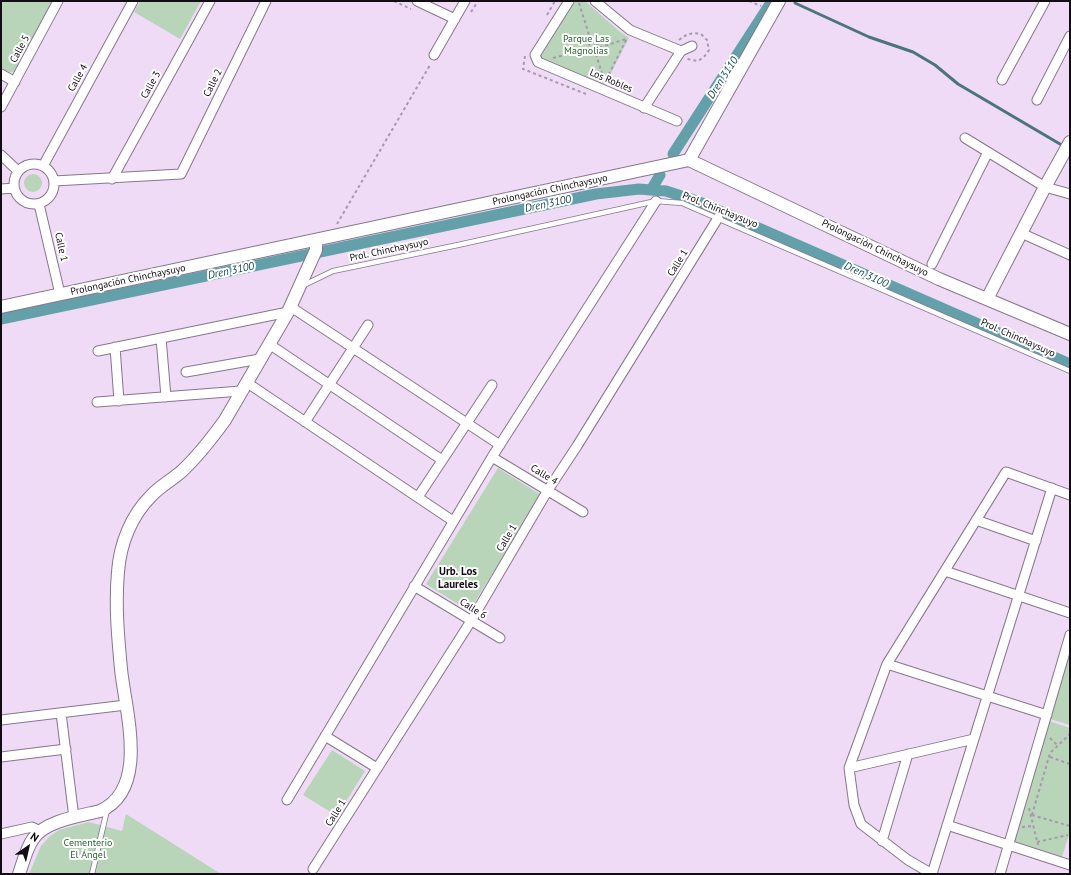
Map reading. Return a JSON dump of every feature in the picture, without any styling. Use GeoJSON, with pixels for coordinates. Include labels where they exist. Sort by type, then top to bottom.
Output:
{"type":"FeatureCollection","features":[{"type":"Feature","properties":{"kind":"street","name":"Calle 5"},"geometry":{"type":"LineString","coordinates":[[1,107],[58,1]]}},
{"type":"Feature","properties":{"kind":"street","name":"Calle 4"},"geometry":{"type":"LineString","coordinates":[[43,166],[133,1]]}},
{"type":"Feature","properties":{"kind":"street","name":"Calle 3"},"geometry":{"type":"LineString","coordinates":[[112,179],[210,1]]}},
{"type":"Feature","properties":{"kind":"street","name":"Calle 2"},"geometry":{"type":"LineString","coordinates":[[112,179],[180,174],[266,1]]}},
{"type":"Feature","properties":{"kind":"street"},"geometry":{"type":"LineString","coordinates":[[417,1],[455,19]]}},
{"type":"Feature","properties":{"kind":"street"},"geometry":{"type":"LineString","coordinates":[[434,55],[465,1]]}},
{"type":"Feature","properties":{"kind":"street","name":"Los Robles"},"geometry":{"type":"LineString","coordinates":[[568,1],[535,56],[538,62],[677,121]]}},
{"type":"Feature","properties":{"kind":"street"},"geometry":{"type":"LineString","coordinates":[[595,1],[630,30],[681,51]]}},
{"type":"Feature","properties":{"kind":"street"},"geometry":{"type":"LineString","coordinates":[[689,160],[779,1]]}},
{"type":"Feature","properties":{"kind":"street"},"geometry":{"type":"LineString","coordinates":[[1002,80],[1045,1]]}},
{"type":"Feature","properties":{"kind":"street"},"geometry":{"type":"LineString","coordinates":[[1037,100],[1070,36]]}},
{"type":"Feature","properties":{"kind":"street"},"geometry":{"type":"LineString","coordinates":[[644,108],[681,51],[692,46]]}},
{"type":"Feature","properties":{"kind":"street"},"geometry":{"type":"LineString","coordinates":[[1,74],[15,82]]}},
{"type":"Feature","properties":{"kind":"street"},"geometry":{"type":"LineString","coordinates":[[966,138],[1045,187],[1070,194]]}},
{"type":"Feature","properties":{"kind":"street"},"geometry":{"type":"LineString","coordinates":[[987,300],[1045,187],[1068,146]]}},
{"type":"Feature","properties":{"kind":"street"},"geometry":{"type":"LineString","coordinates":[[932,264],[988,152]]}},
{"type":"Feature","properties":{"kind":"street"},"geometry":{"type":"LineString","coordinates":[[1,155],[18,171]]}},
{"type":"Feature","properties":{"kind":"street","name":"Prolongación Chinchaysuyo"},"geometry":{"type":"LineString","coordinates":[[1,307],[60,294],[316,245],[330,237],[689,160],[927,273],[987,300],[1070,334]]}},
{"type":"Feature","properties":{"kind":"street"},"geometry":{"type":"LineString","coordinates":[[30,164],[43,166],[50,172],[54,182],[51,195],[44,202],[39,204],[31,204],[23,201],[17,195],[14,188],[15,176],[18,171],[30,164]]}},
{"type":"Feature","properties":{"kind":"street"},"geometry":{"type":"LineString","coordinates":[[54,182],[112,179]]}},
{"type":"Feature","properties":{"kind":"street"},"geometry":{"type":"LineString","coordinates":[[1,189],[14,188]]}},
{"type":"Feature","properties":{"kind":"street"},"geometry":{"type":"LineString","coordinates":[[287,800],[492,457],[656,201]]}},
{"type":"Feature","properties":{"kind":"street","name":"Calle 1"},"geometry":{"type":"LineString","coordinates":[[39,204],[60,294]]}},
{"type":"Feature","properties":{"kind":"street","name":"Calle 1"},"geometry":{"type":"LineString","coordinates":[[313,869],[471,621],[548,490],[577,446],[718,218]]}},
{"type":"Feature","properties":{"kind":"street"},"geometry":{"type":"LineString","coordinates":[[1021,233],[1070,255]]}},
{"type":"Feature","properties":{"kind":"street"},"geometry":{"type":"LineString","coordinates":[[19,874],[32,840],[40,831],[50,824],[100,812],[116,801],[120,796],[130,767],[131,744],[119,642],[117,586],[119,559],[126,534],[143,504],[194,459],[215,434],[290,309],[316,245]]}},
{"type":"Feature","properties":{"kind":"street"},"geometry":{"type":"LineString","coordinates":[[98,351],[290,309],[353,348],[500,445]]}},
{"type":"Feature","properties":{"kind":"street"},"geometry":{"type":"LineString","coordinates":[[305,422],[368,325]]}},
{"type":"Feature","properties":{"kind":"street"},"geometry":{"type":"LineString","coordinates":[[161,338],[166,397]]}},
{"type":"Feature","properties":{"kind":"street"},"geometry":{"type":"LineString","coordinates":[[269,344],[442,460]]}},
{"type":"Feature","properties":{"kind":"street"},"geometry":{"type":"LineString","coordinates":[[116,347],[119,401]]}},
{"type":"Feature","properties":{"kind":"street"},"geometry":{"type":"LineString","coordinates":[[186,372],[260,359]]}},
{"type":"Feature","properties":{"kind":"street"},"geometry":{"type":"LineString","coordinates":[[418,497],[492,384]]}},
{"type":"Feature","properties":{"kind":"street"},"geometry":{"type":"LineString","coordinates":[[97,402],[166,397],[244,386],[305,422],[453,521]]}},
{"type":"Feature","properties":{"kind":"street","name":"Calle 4"},"geometry":{"type":"LineString","coordinates":[[492,457],[583,512]]}},
{"type":"Feature","properties":{"kind":"street"},"geometry":{"type":"LineString","coordinates":[[1052,488],[932,874],[908,860],[861,824],[854,805],[849,768],[887,664],[1006,472],[1052,488],[1070,495]]}},
{"type":"Feature","properties":{"kind":"street"},"geometry":{"type":"LineString","coordinates":[[976,520],[1036,541]]}},
{"type":"Feature","properties":{"kind":"street"},"geometry":{"type":"LineString","coordinates":[[944,571],[1070,613]]}},
{"type":"Feature","properties":{"kind":"street","name":"Calle 6"},"geometry":{"type":"LineString","coordinates":[[414,586],[500,638]]}},
{"type":"Feature","properties":{"kind":"street"},"geometry":{"type":"LineString","coordinates":[[1000,874],[1070,635]]}},
{"type":"Feature","properties":{"kind":"street"},"geometry":{"type":"LineString","coordinates":[[887,664],[1047,715]]}},
{"type":"Feature","properties":{"kind":"street"},"geometry":{"type":"LineString","coordinates":[[1,720],[126,705]]}},
{"type":"Feature","properties":{"kind":"street"},"geometry":{"type":"LineString","coordinates":[[62,713],[74,818]]}},
{"type":"Feature","properties":{"kind":"street"},"geometry":{"type":"LineString","coordinates":[[325,736],[377,768]]}},
{"type":"Feature","properties":{"kind":"street"},"geometry":{"type":"LineString","coordinates":[[849,768],[974,739]]}},
{"type":"Feature","properties":{"kind":"street"},"geometry":{"type":"LineString","coordinates":[[1,757],[66,749]]}},
{"type":"Feature","properties":{"kind":"street"},"geometry":{"type":"LineString","coordinates":[[882,841],[908,754]]}},
{"type":"Feature","properties":{"kind":"street"},"geometry":{"type":"LineString","coordinates":[[947,826],[1069,864],[1070,854]]}},
{"type":"Feature","properties":{"kind":"street"},"geometry":{"type":"LineString","coordinates":[[1,834],[32,827],[40,831]]}},
{"type":"Feature","properties":{"kind":"lane","name":"Prol. Chinchaysuyo"},"geometry":{"type":"LineString","coordinates":[[299,288],[333,271],[656,201],[682,202],[1070,371]]}},
{"type":"Feature","properties":{"kind":"lane"},"geometry":{"type":"LineString","coordinates":[[92,874],[107,808]]}},
{"type":"Feature","properties":{"kind":"path"},"geometry":{"type":"LineString","coordinates":[[394,1],[416,11]]}},
{"type":"Feature","properties":{"kind":"path"},"geometry":{"type":"LineString","coordinates":[[578,1],[591,41],[601,47]]}},
{"type":"Feature","properties":{"kind":"path"},"geometry":{"type":"LineString","coordinates":[[749,1],[761,6]]}},
{"type":"Feature","properties":{"kind":"path"},"geometry":{"type":"LineString","coordinates":[[550,58],[586,49],[596,54],[605,82],[627,38],[601,47],[596,54]]}},
{"type":"Feature","properties":{"kind":"path"},"geometry":{"type":"LineString","coordinates":[[586,49],[591,41]]}},
{"type":"Feature","properties":{"kind":"path"},"geometry":{"type":"LineString","coordinates":[[330,237],[430,65]]}},
{"type":"Feature","properties":{"kind":"path"},"geometry":{"type":"LineString","coordinates":[[1046,735],[1058,746]]}},
{"type":"Feature","properties":{"kind":"path"},"geometry":{"type":"LineString","coordinates":[[1031,815],[1050,753],[1070,735]]}},
{"type":"Feature","properties":{"kind":"path"},"geometry":{"type":"LineString","coordinates":[[1050,757],[1070,764]]}},
{"type":"Feature","properties":{"kind":"path"},"geometry":{"type":"LineString","coordinates":[[1029,807],[1038,848]]}},
{"type":"Feature","properties":{"kind":"path"},"geometry":{"type":"LineString","coordinates":[[1031,815],[1070,826]]}},
{"type":"Feature","properties":{"kind":"path"},"geometry":{"type":"LineString","coordinates":[[1019,828],[1033,826]]}},
{"type":"Feature","properties":{"kind":"path"},"geometry":{"type":"LineString","coordinates":[[1037,842],[1068,835]]}},
{"type":"Feature","properties":{"kind":"green space"},"geometry":{"type":"Polygon","coordinates":[[[2,1],[55,1],[17,69],[11,72],[1,70],[2,1]]]}},
{"type":"Feature","properties":{"kind":"green space"},"geometry":{"type":"Polygon","coordinates":[[[140,1],[201,1],[180,39],[134,12],[140,1]]]}},
{"type":"Feature","properties":{"kind":"green space","name":"Parque Las Magnolias"},"geometry":{"type":"Polygon","coordinates":[[[574,1],[585,1],[629,38],[604,87],[542,62],[541,56],[574,1]]]}},
{"type":"Feature","properties":{"kind":"green space"},"geometry":{"type":"Polygon","coordinates":[[[29,174],[37,174],[42,179],[40,190],[37,192],[29,192],[24,187],[24,179],[29,174]]]}},
{"type":"Feature","properties":{"kind":"green space"},"geometry":{"type":"Polygon","coordinates":[[[498,468],[541,495],[469,611],[426,584],[498,468]]]}},
{"type":"Feature","properties":{"kind":"green space"},"geometry":{"type":"Polygon","coordinates":[[[1070,648],[1070,725],[1050,719],[1070,648]]]}},
{"type":"Feature","properties":{"kind":"green space"},"geometry":{"type":"Polygon","coordinates":[[[1049,721],[1070,728],[1070,832],[1062,857],[1013,842],[1049,721]]]}},
{"type":"Feature","properties":{"kind":"green space"},"geometry":{"type":"Polygon","coordinates":[[[332,750],[365,771],[337,816],[303,795],[332,750]]]}},
{"type":"Feature","properties":{"kind":"green space","name":"Cementerio El Ángel"},"geometry":{"type":"Polygon","coordinates":[[[126,814],[221,874],[29,874],[41,846],[49,837],[59,830],[89,822],[122,831],[126,814]]]}},
{"type":"Feature","properties":{"kind":"waterway","name":"Dren 3110"},"geometry":{"type":"LineString","coordinates":[[673,154],[772,1]]}},
{"type":"Feature","properties":{"kind":"waterway"},"geometry":{"type":"LineString","coordinates":[[795,3],[869,37],[913,52],[935,65],[958,84],[1065,147]]}},
{"type":"Feature","properties":{"kind":"waterway","name":"Dren 3110"},"geometry":{"type":"LineString","coordinates":[[651,190],[660,175]]}},
{"type":"Feature","properties":{"kind":"waterway","name":"Dren 3100"},"geometry":{"type":"LineString","coordinates":[[1,319],[596,194],[639,189],[666,191],[697,201],[1070,364]]}},
{"type":"Feature","properties":{"kind":"district","name":"Urb. Los Laureles"},"geometry":{"type":"Point","coordinates":[458,578]}}]}
